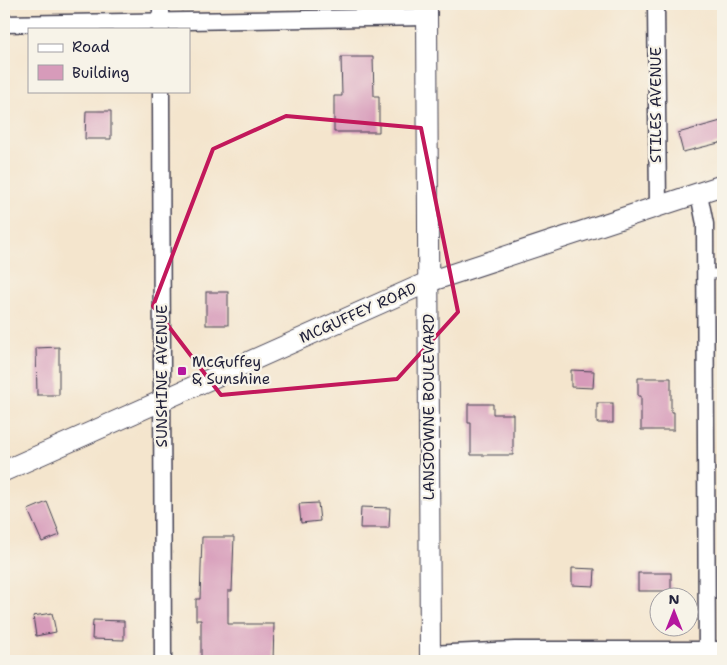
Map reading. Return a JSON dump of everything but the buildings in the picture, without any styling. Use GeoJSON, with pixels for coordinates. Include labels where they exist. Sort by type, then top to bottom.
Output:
{"type":"FeatureCollection","features":[{"type":"Feature","properties":{"kind":"street"},"geometry":{"type":"LineString","coordinates":[[161,4],[161,25]]}},
{"type":"Feature","properties":{"kind":"street","name":"STILES AVENUE"},"geometry":{"type":"LineString","coordinates":[[656,4],[658,206]]}},
{"type":"Feature","properties":{"kind":"street"},"geometry":{"type":"LineString","coordinates":[[4,24],[161,25],[427,11]]}},
{"type":"Feature","properties":{"kind":"street","name":"LANSDOWNE BOULEVARD"},"geometry":{"type":"LineString","coordinates":[[427,11],[430,658]]}},
{"type":"Feature","properties":{"kind":"street","name":"SUNSHINE AVENUE"},"geometry":{"type":"LineString","coordinates":[[161,92],[163,661]]}},
{"type":"Feature","properties":{"kind":"street","name":"MCGUFFEY ROAD"},"geometry":{"type":"LineString","coordinates":[[4,471],[428,282],[723,185]]}},
{"type":"Feature","properties":{"kind":"street"},"geometry":{"type":"LineString","coordinates":[[430,658],[515,650],[713,654],[705,224],[699,194]]}},
{"type":"Feature","properties":{"kind":"lane"},"geometry":{"type":"LineString","coordinates":[[705,275],[723,273]]}},
{"type":"Feature","properties":{"kind":"highlighted area"},"geometry":{"type":"Polygon","coordinates":[[[286,116],[421,128],[458,312],[397,379],[221,395],[153,306],[213,149],[286,116]]]}},
{"type":"Feature","properties":{"kind":"place","name":"McGuffey & Sunshine"},"geometry":{"type":"Point","coordinates":[182,371]}}]}
